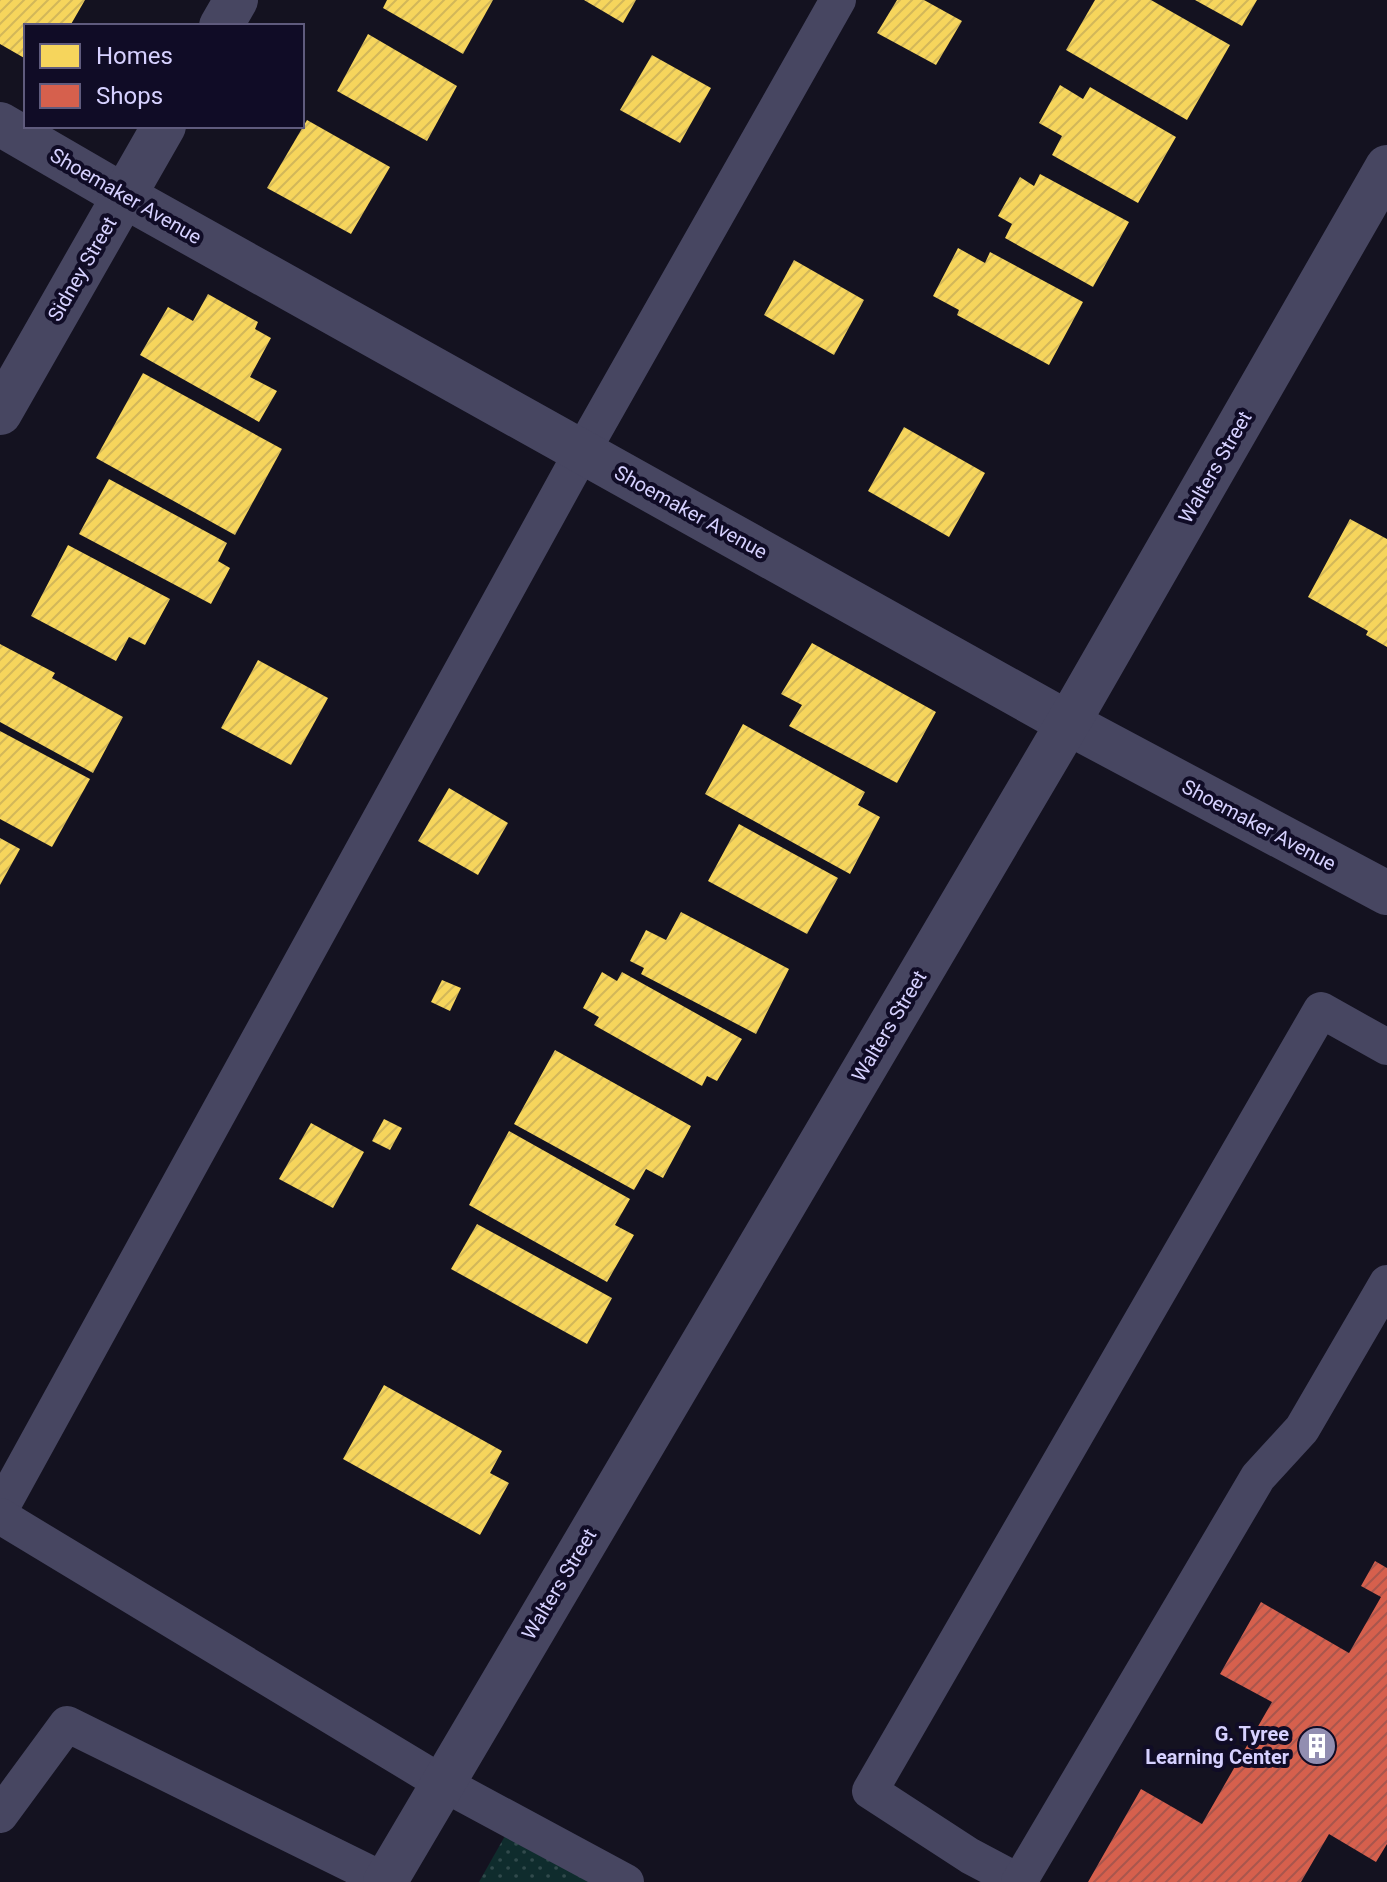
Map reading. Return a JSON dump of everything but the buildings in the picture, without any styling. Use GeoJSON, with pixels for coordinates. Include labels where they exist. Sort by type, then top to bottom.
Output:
{"type":"FeatureCollection","features":[{"type":"Feature","properties":{"kind":"street"},"geometry":{"type":"LineString","coordinates":[[222,24],[236,0]]}},
{"type":"Feature","properties":{"kind":"street","name":"Shoemaker Avenue"},"geometry":{"type":"LineString","coordinates":[[0,124],[1068,723],[1387,893]]}},
{"type":"Feature","properties":{"kind":"street","name":"Sidney Street"},"geometry":{"type":"LineString","coordinates":[[0,413],[163,128]]}},
{"type":"Feature","properties":{"kind":"street","name":"Walters Street"},"geometry":{"type":"LineString","coordinates":[[385,1881],[1068,723],[1387,167]]}},
{"type":"Feature","properties":{"kind":"lane"},"geometry":{"type":"LineString","coordinates":[[626,1882],[442,1783],[0,1513],[582,452],[838,0]]}},
{"type":"Feature","properties":{"kind":"lane"},"geometry":{"type":"LineString","coordinates":[[1387,1047],[1321,1010],[870,1791],[962,1869],[1019,1882],[1258,1477],[1302,1429],[1387,1283]]}},
{"type":"Feature","properties":{"kind":"lane"},"geometry":{"type":"LineString","coordinates":[[0,1815],[67,1724],[385,1881]]}},
{"type":"Feature","properties":{"kind":"green space"},"geometry":{"type":"Polygon","coordinates":[[[510,1827],[607,1882],[479,1882],[510,1827]]]}},
{"type":"Feature","properties":{"kind":"place","name":"G. Tyree Learning Center"},"geometry":{"type":"Point","coordinates":[1317,1746]}}]}
